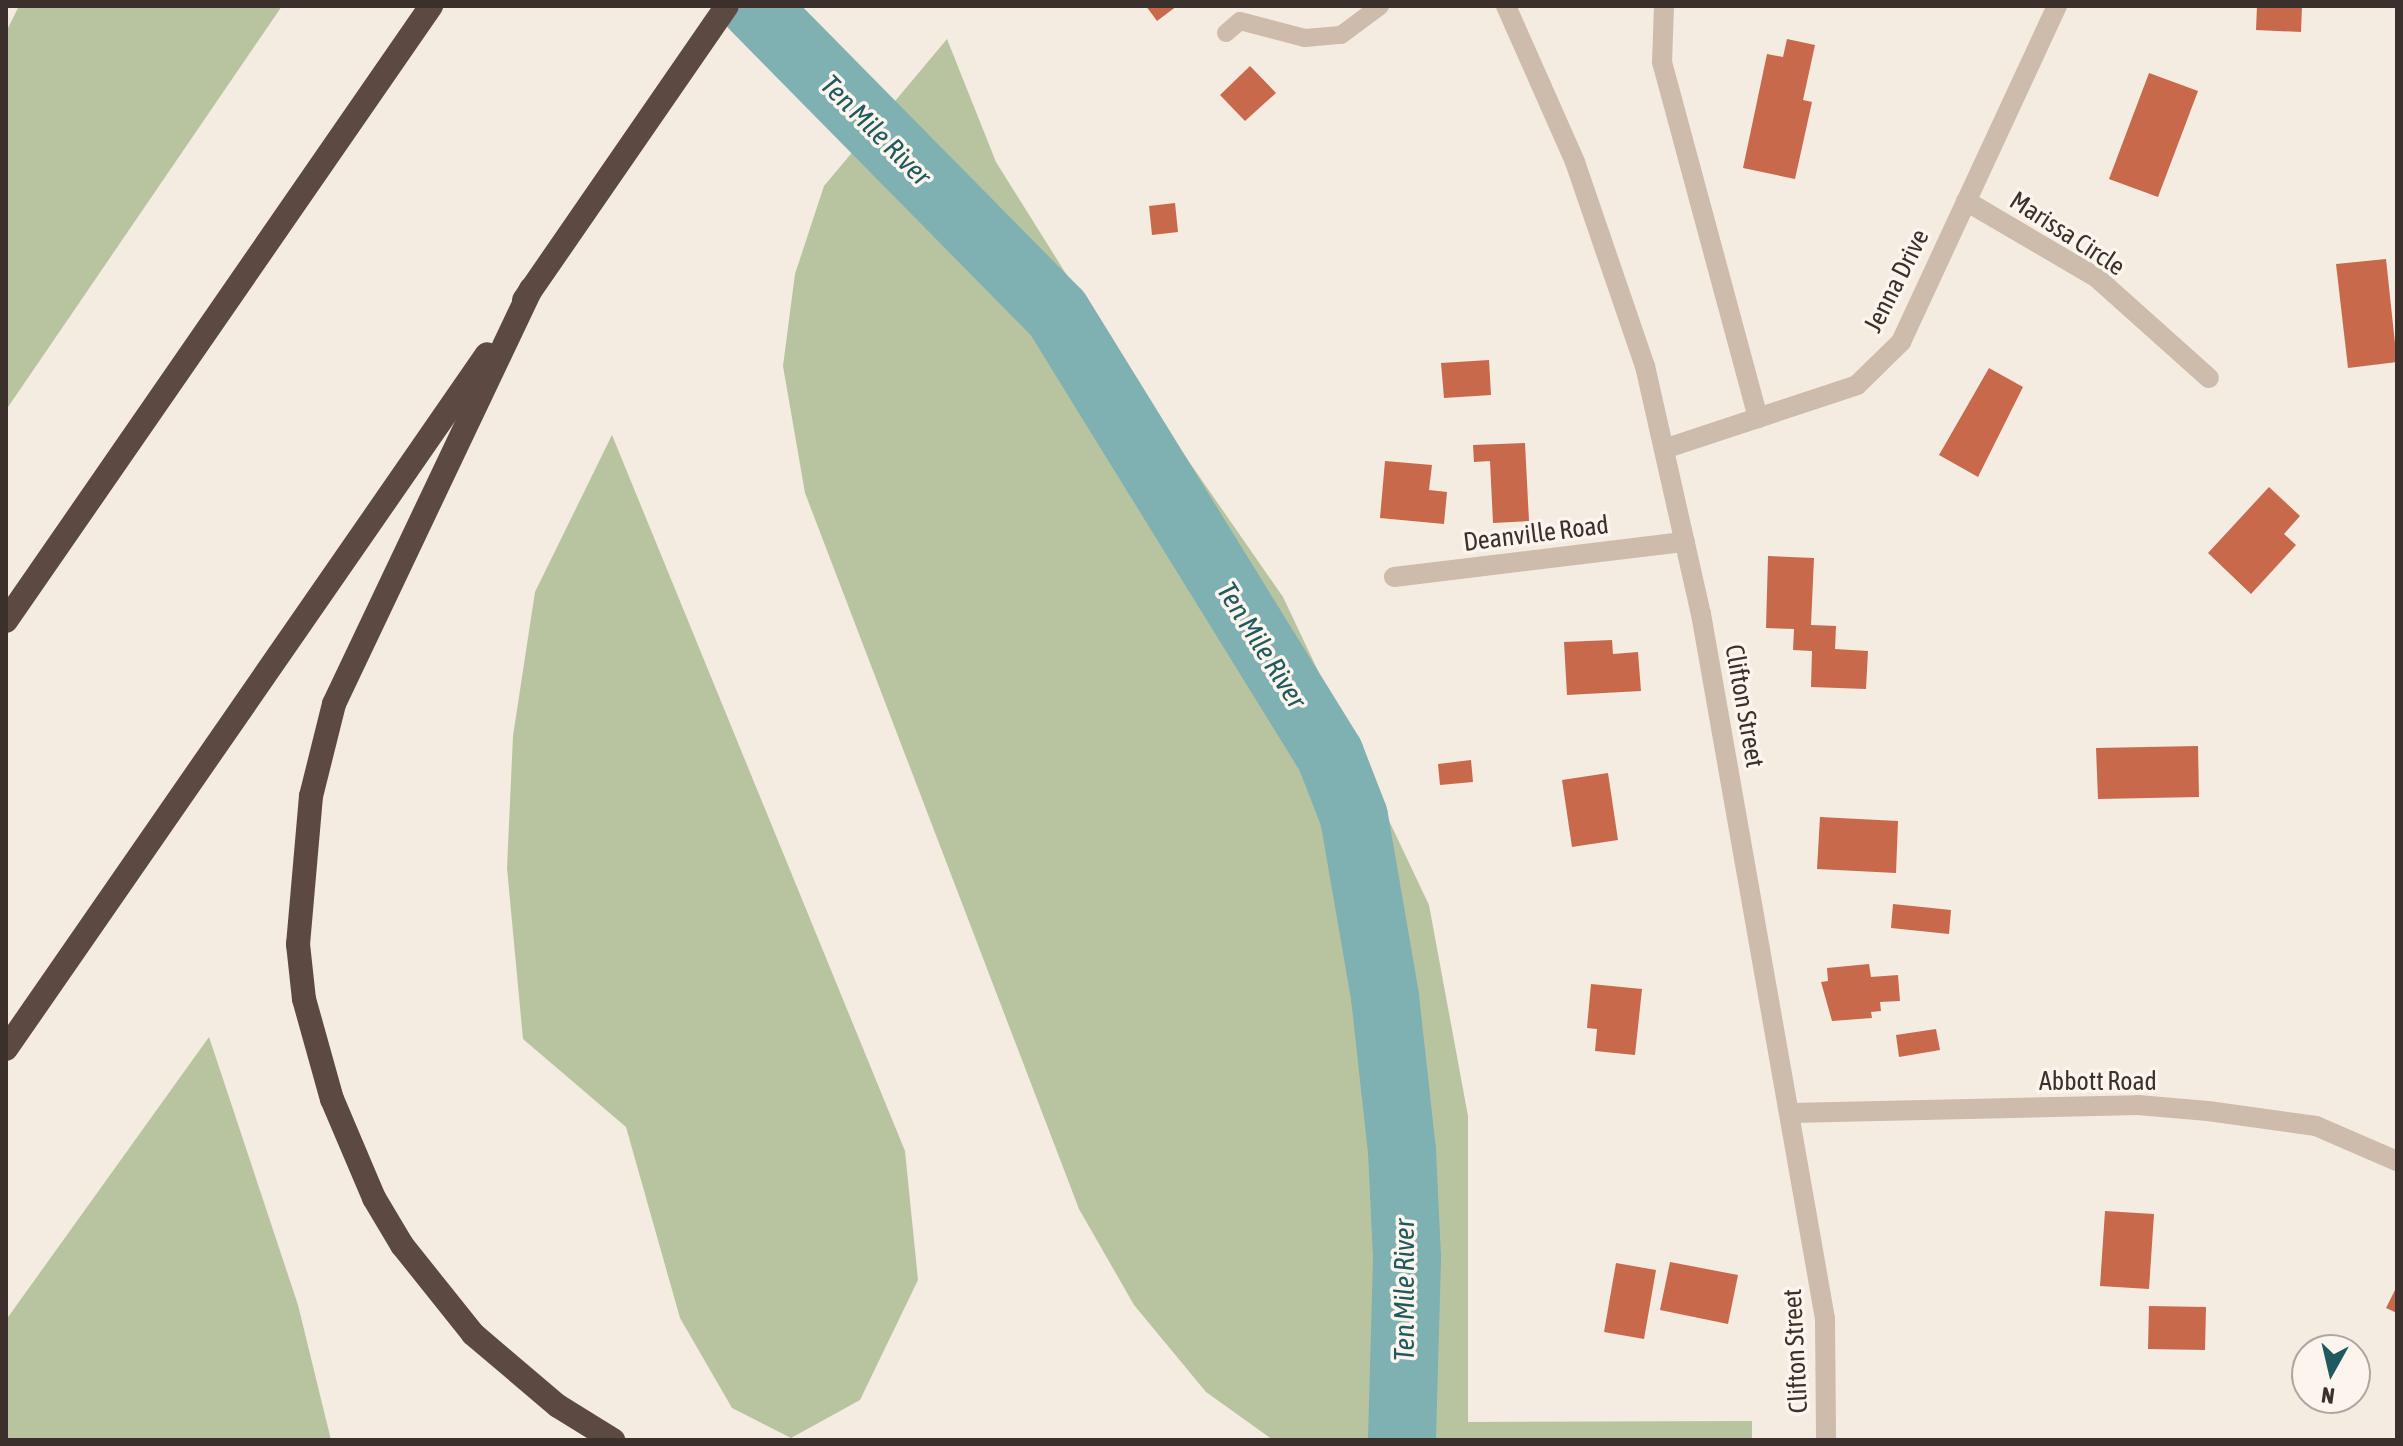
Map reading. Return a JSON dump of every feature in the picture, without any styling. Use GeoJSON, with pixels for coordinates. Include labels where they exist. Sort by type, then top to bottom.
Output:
{"type":"FeatureCollection","features":[{"type":"Feature","properties":{"kind":"highway"},"geometry":{"type":"LineString","coordinates":[[6,621],[431,6]]}},
{"type":"Feature","properties":{"kind":"highway"},"geometry":{"type":"LineString","coordinates":[[6,1049],[727,6]]}},
{"type":"Feature","properties":{"kind":"highway"},"geometry":{"type":"LineString","coordinates":[[531,289],[334,704],[311,796],[298,944],[304,999],[332,1099],[374,1198],[402,1245],[473,1334],[558,1406],[613,1440]]}},
{"type":"Feature","properties":{"kind":"street","name":"Clifton Street"},"geometry":{"type":"LineString","coordinates":[[1506,6],[1575,162],[1645,366],[1685,542],[1791,1113],[1825,1319],[1826,1440]]}},
{"type":"Feature","properties":{"kind":"street"},"geometry":{"type":"LineString","coordinates":[[1664,6],[1662,62],[1758,418]]}},
{"type":"Feature","properties":{"kind":"street","name":"Jenna Drive"},"geometry":{"type":"LineString","coordinates":[[1664,449],[1857,385],[1901,342],[2057,6]]}},
{"type":"Feature","properties":{"kind":"street","name":"Marissa Circle"},"geometry":{"type":"LineString","coordinates":[[1966,201],[2097,278],[2209,378]]}},
{"type":"Feature","properties":{"kind":"street","name":"Deanville Road"},"geometry":{"type":"LineString","coordinates":[[1394,577],[1685,542]]}},
{"type":"Feature","properties":{"kind":"street","name":"Abbott Road"},"geometry":{"type":"LineString","coordinates":[[1791,1113],[2138,1105],[2237,1113],[2316,1126],[2397,1161]]}},
{"type":"Feature","properties":{"kind":"lane"},"geometry":{"type":"LineString","coordinates":[[1226,33],[1240,21],[1305,38],[1341,35],[1380,6]]}},
{"type":"Feature","properties":{"kind":"green space"},"geometry":{"type":"Polygon","coordinates":[[[19,6],[282,6],[6,410],[6,32],[19,6]]]}},
{"type":"Feature","properties":{"kind":"green space"},"geometry":{"type":"Polygon","coordinates":[[[947,39],[996,162],[1135,384],[1283,597],[1429,905],[1468,1116],[1468,1422],[1752,1421],[1752,1440],[1273,1440],[1206,1392],[1134,1305],[1079,1209],[805,493],[783,366],[795,274],[824,186],[947,39]]]}},
{"type":"Feature","properties":{"kind":"green space"},"geometry":{"type":"Polygon","coordinates":[[[612,435],[905,1151],[918,1280],[860,1400],[791,1438],[732,1408],[680,1318],[626,1127],[523,1039],[507,868],[513,736],[535,592],[612,435]]]}},
{"type":"Feature","properties":{"kind":"green space"},"geometry":{"type":"Polygon","coordinates":[[[209,1037],[298,1305],[331,1440],[6,1440],[6,1320],[209,1037]]]}},
{"type":"Feature","properties":{"kind":"building"},"geometry":{"type":"Polygon","coordinates":[[[1146,6],[1177,6],[1157,21],[1146,6]]]}},
{"type":"Feature","properties":{"kind":"building"},"geometry":{"type":"Polygon","coordinates":[[[2257,6],[2302,6],[2301,32],[2256,30],[2257,6]]]}},
{"type":"Feature","properties":{"kind":"building"},"geometry":{"type":"Polygon","coordinates":[[[1787,39],[1815,45],[1803,100],[1812,102],[1795,179],[1743,168],[1767,54],[1783,57],[1787,39]]]}},
{"type":"Feature","properties":{"kind":"building"},"geometry":{"type":"Polygon","coordinates":[[[1250,66],[1276,93],[1245,121],[1220,95],[1250,66]]]}},
{"type":"Feature","properties":{"kind":"building"},"geometry":{"type":"Polygon","coordinates":[[[2149,73],[2198,91],[2158,197],[2109,179],[2149,73]]]}},
{"type":"Feature","properties":{"kind":"building"},"geometry":{"type":"Polygon","coordinates":[[[1175,203],[1178,232],[1152,235],[1149,206],[1175,203]]]}},
{"type":"Feature","properties":{"kind":"building"},"geometry":{"type":"Polygon","coordinates":[[[2386,259],[2397,362],[2348,368],[2336,264],[2386,259]]]}},
{"type":"Feature","properties":{"kind":"building"},"geometry":{"type":"Polygon","coordinates":[[[1489,360],[1491,395],[1444,398],[1441,363],[1489,360]]]}},
{"type":"Feature","properties":{"kind":"building"},"geometry":{"type":"Polygon","coordinates":[[[1989,368],[2023,387],[1978,477],[1939,455],[1989,368]]]}},
{"type":"Feature","properties":{"kind":"building"},"geometry":{"type":"Polygon","coordinates":[[[1525,443],[1529,521],[1493,523],[1490,461],[1474,462],[1473,445],[1525,443]]]}},
{"type":"Feature","properties":{"kind":"building"},"geometry":{"type":"Polygon","coordinates":[[[1385,461],[1432,465],[1429,490],[1447,492],[1444,524],[1380,518],[1385,461]]]}},
{"type":"Feature","properties":{"kind":"building"},"geometry":{"type":"Polygon","coordinates":[[[2269,487],[2300,516],[2284,534],[2296,545],[2251,594],[2208,553],[2269,487]]]}},
{"type":"Feature","properties":{"kind":"building"},"geometry":{"type":"Polygon","coordinates":[[[1768,556],[1814,558],[1811,625],[1836,626],[1835,649],[1868,651],[1866,689],[1811,687],[1812,651],[1793,650],[1794,629],[1766,628],[1768,556]]]}},
{"type":"Feature","properties":{"kind":"building"},"geometry":{"type":"Polygon","coordinates":[[[1612,640],[1613,654],[1638,652],[1641,691],[1567,695],[1564,642],[1612,640]]]}},
{"type":"Feature","properties":{"kind":"building"},"geometry":{"type":"Polygon","coordinates":[[[2198,746],[2199,797],[2098,799],[2096,748],[2198,746]]]}},
{"type":"Feature","properties":{"kind":"building"},"geometry":{"type":"Polygon","coordinates":[[[1471,760],[1473,782],[1440,785],[1438,764],[1471,760]]]}},
{"type":"Feature","properties":{"kind":"building"},"geometry":{"type":"Polygon","coordinates":[[[1608,773],[1618,840],[1572,847],[1562,780],[1608,773]]]}},
{"type":"Feature","properties":{"kind":"building"},"geometry":{"type":"Polygon","coordinates":[[[1820,817],[1898,821],[1896,873],[1817,869],[1820,817]]]}},
{"type":"Feature","properties":{"kind":"building"},"geometry":{"type":"Polygon","coordinates":[[[1893,904],[1951,910],[1949,934],[1891,928],[1893,904]]]}},
{"type":"Feature","properties":{"kind":"building"},"geometry":{"type":"Polygon","coordinates":[[[1869,964],[1871,977],[1898,975],[1900,1001],[1880,1002],[1881,1011],[1871,1012],[1872,1018],[1832,1021],[1821,982],[1828,981],[1827,968],[1869,964]]]}},
{"type":"Feature","properties":{"kind":"building"},"geometry":{"type":"Polygon","coordinates":[[[1591,984],[1642,989],[1635,1055],[1595,1051],[1597,1029],[1587,1028],[1591,984]]]}},
{"type":"Feature","properties":{"kind":"building"},"geometry":{"type":"Polygon","coordinates":[[[1936,1029],[1940,1050],[1899,1057],[1896,1035],[1936,1029]]]}},
{"type":"Feature","properties":{"kind":"building"},"geometry":{"type":"Polygon","coordinates":[[[2105,1211],[2154,1214],[2149,1289],[2100,1286],[2105,1211]]]}},
{"type":"Feature","properties":{"kind":"building"},"geometry":{"type":"Polygon","coordinates":[[[1670,1262],[1738,1275],[1728,1324],[1660,1310],[1670,1262]]]}},
{"type":"Feature","properties":{"kind":"building"},"geometry":{"type":"Polygon","coordinates":[[[1616,1263],[1656,1270],[1644,1339],[1604,1332],[1616,1263]]]}},
{"type":"Feature","properties":{"kind":"building"},"geometry":{"type":"Polygon","coordinates":[[[2397,1286],[2397,1313],[2386,1308],[2397,1286]]]}},
{"type":"Feature","properties":{"kind":"building"},"geometry":{"type":"Polygon","coordinates":[[[2149,1306],[2206,1307],[2205,1350],[2148,1349],[2149,1306]]]}},
{"type":"Feature","properties":{"kind":"waterway","name":"Ten Mile River"},"geometry":{"type":"LineString","coordinates":[[754,6],[1057,313],[1330,755],[1354,817],[1385,997],[1402,1151],[1407,1259],[1402,1440]]}}]}
